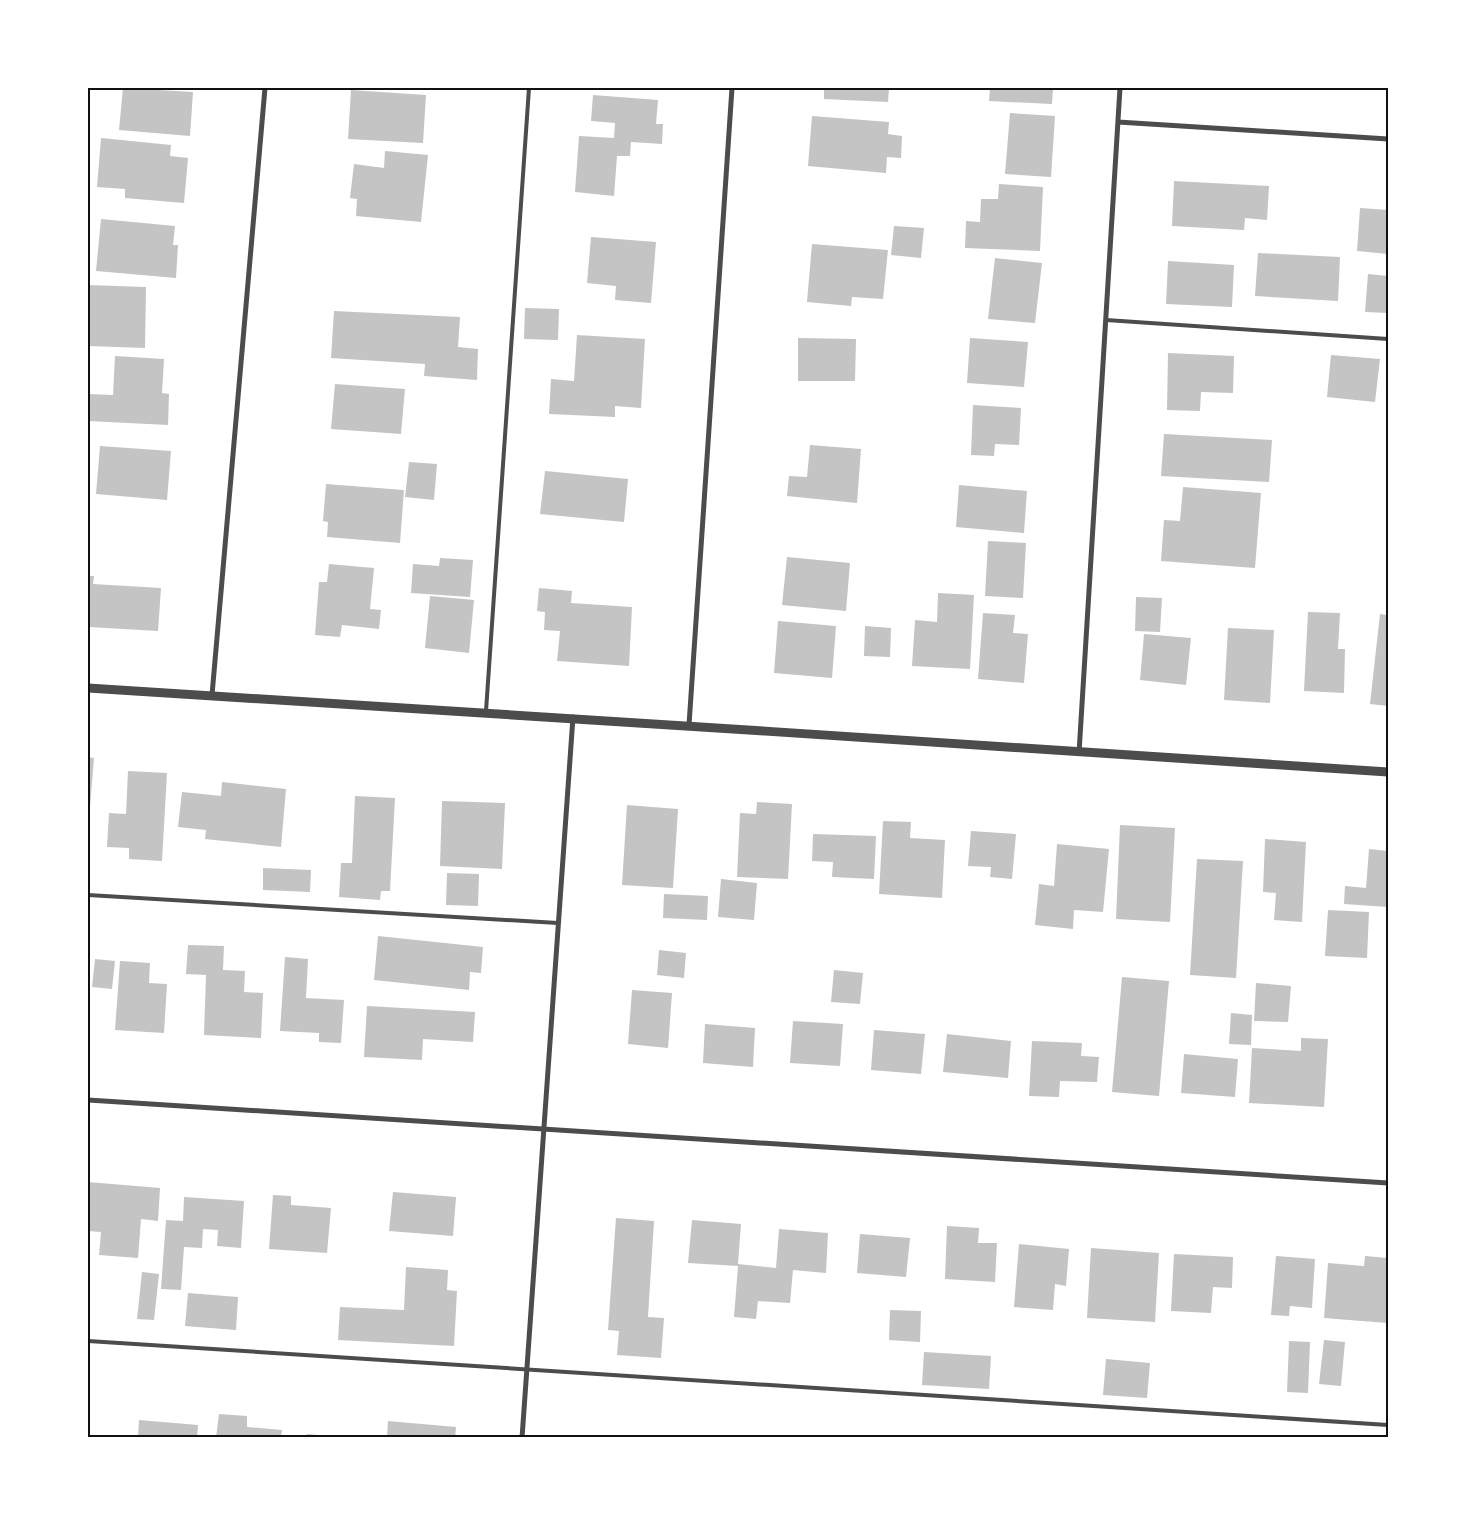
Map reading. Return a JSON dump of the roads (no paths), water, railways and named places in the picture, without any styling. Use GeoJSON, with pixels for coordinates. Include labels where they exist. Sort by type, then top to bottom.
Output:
{"type":"FeatureCollection","features":[{"type":"Feature","properties":{"kind":"street"},"geometry":{"type":"LineString","coordinates":[[212,694],[265,88]]}},
{"type":"Feature","properties":{"kind":"street"},"geometry":{"type":"LineString","coordinates":[[689,725],[732,88]]}},
{"type":"Feature","properties":{"kind":"street"},"geometry":{"type":"LineString","coordinates":[[1079,753],[1120,88]]}},
{"type":"Feature","properties":{"kind":"street"},"geometry":{"type":"LineString","coordinates":[[1118,122],[1388,139]]}},
{"type":"Feature","properties":{"kind":"street"},"geometry":{"type":"LineString","coordinates":[[88,688],[486,711],[1079,753],[1388,772]]}},
{"type":"Feature","properties":{"kind":"street"},"geometry":{"type":"LineString","coordinates":[[522,1438],[573,717]]}},
{"type":"Feature","properties":{"kind":"street"},"geometry":{"type":"LineString","coordinates":[[88,1100],[1388,1183]]}},
{"type":"Feature","properties":{"kind":"lane"},"geometry":{"type":"LineString","coordinates":[[486,711],[529,88]]}},
{"type":"Feature","properties":{"kind":"lane"},"geometry":{"type":"LineString","coordinates":[[1106,320],[1388,339]]}},
{"type":"Feature","properties":{"kind":"lane"},"geometry":{"type":"LineString","coordinates":[[88,895],[558,923]]}},
{"type":"Feature","properties":{"kind":"lane"},"geometry":{"type":"LineString","coordinates":[[88,1341],[1388,1425]]}}]}
